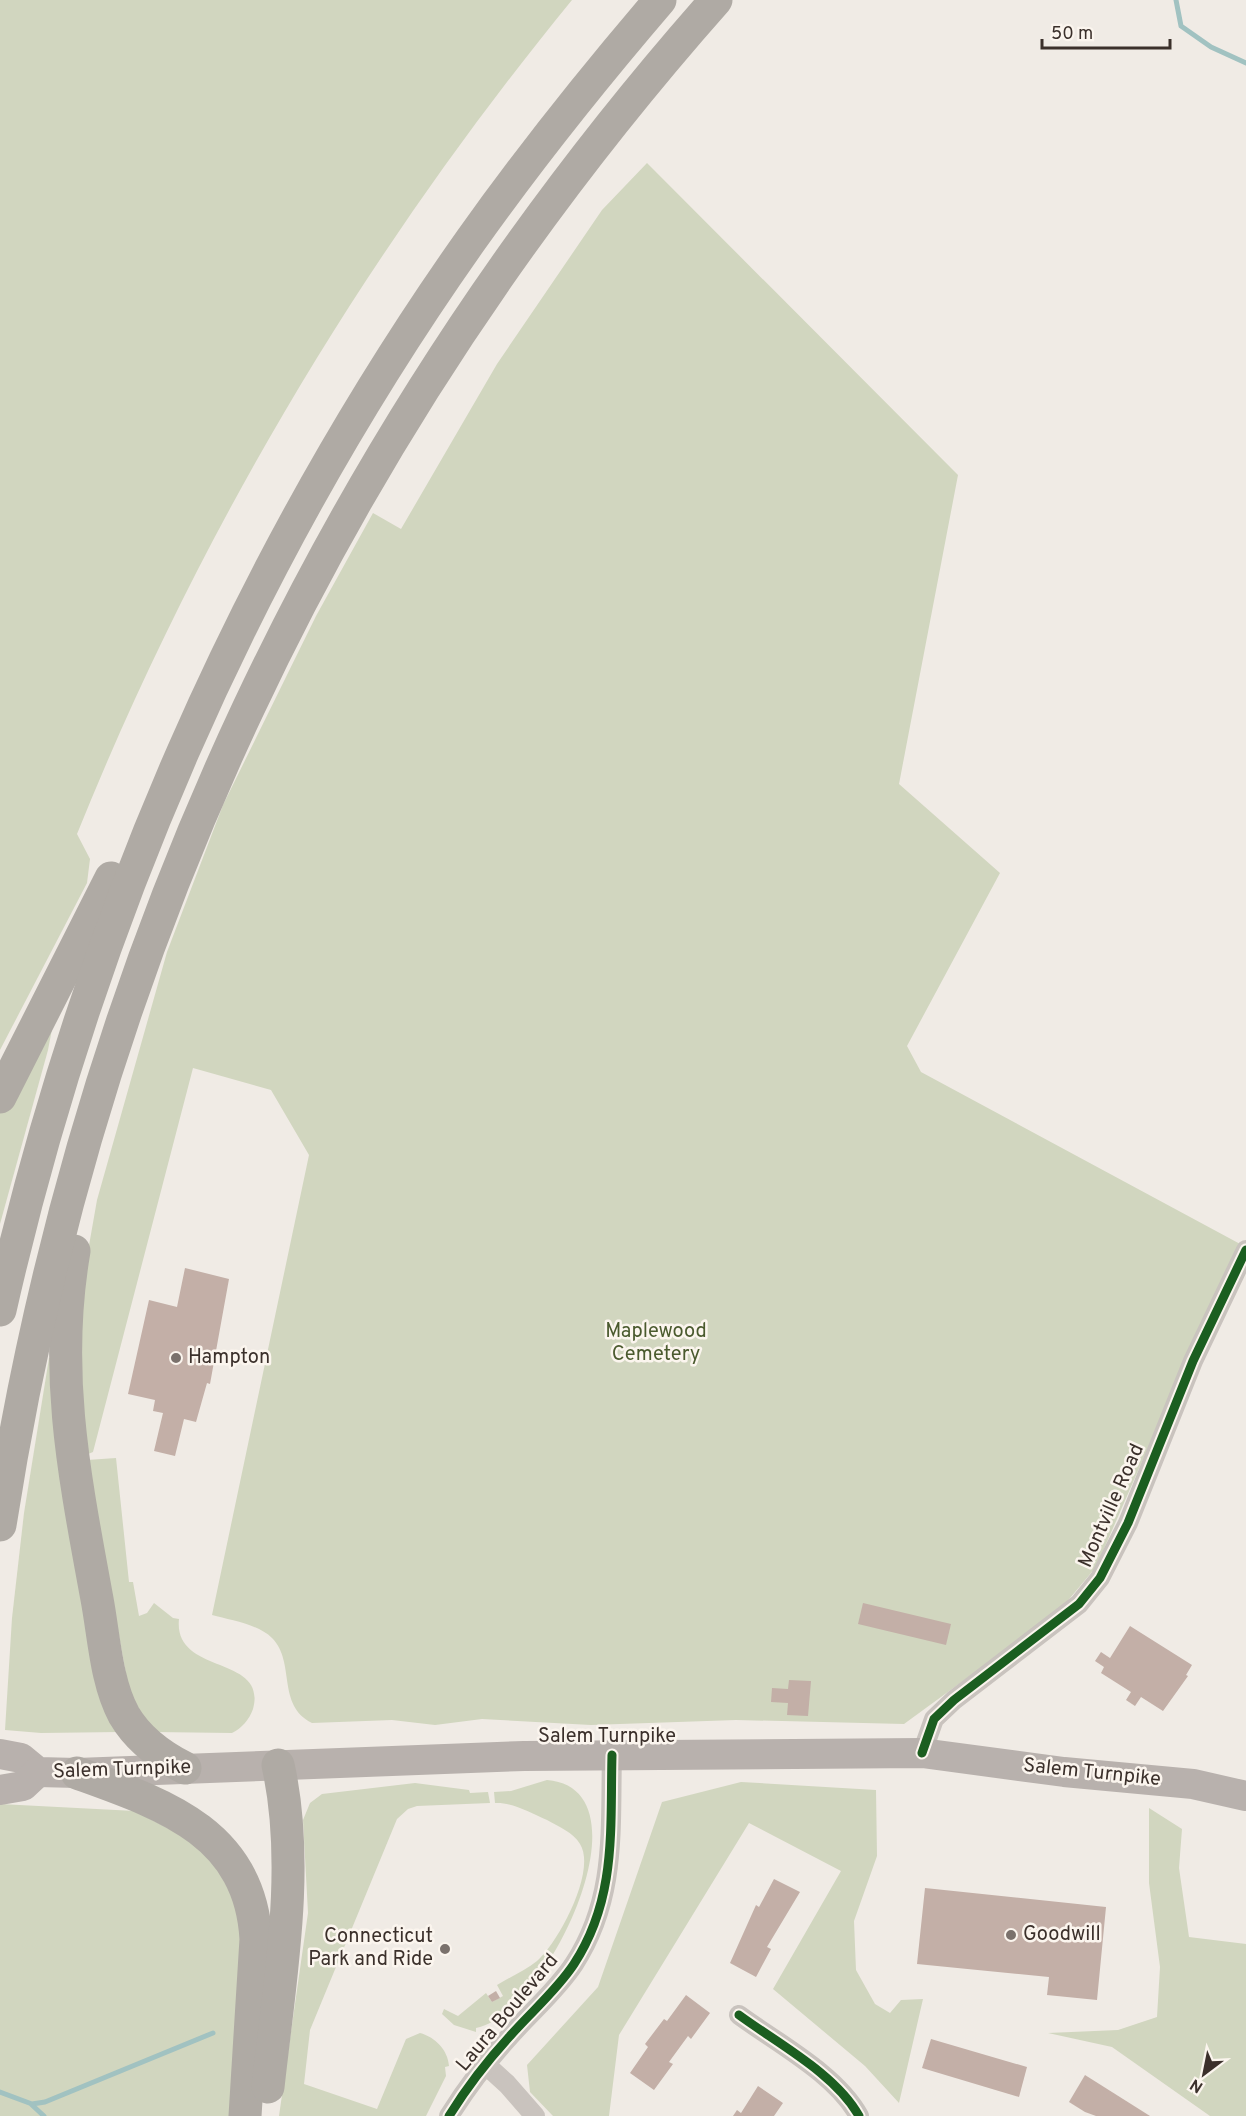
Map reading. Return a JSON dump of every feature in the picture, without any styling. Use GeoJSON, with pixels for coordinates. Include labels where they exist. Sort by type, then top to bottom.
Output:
{"type":"FeatureCollection","features":[{"type":"Feature","properties":{"kind":"highway"},"geometry":{"type":"LineString","coordinates":[[0,1310],[35,1168],[75,1035],[111,930],[160,804],[208,694],[252,604],[317,485],[387,368],[440,286],[510,187],[660,0]]}},
{"type":"Feature","properties":{"kind":"highway"},"geometry":{"type":"LineString","coordinates":[[0,1525],[43,1301],[84,1145],[139,973],[200,816],[283,637],[349,512],[422,388],[508,260],[612,123],[716,0]]}},
{"type":"Feature","properties":{"kind":"highway"},"geometry":{"type":"LineString","coordinates":[[0,1097],[116,868],[160,804]]}},
{"type":"Feature","properties":{"kind":"highway"},"geometry":{"type":"LineString","coordinates":[[84,1145],[84,1196],[70,1273],[64,1353],[65,1400],[75,1473],[117,1698],[128,1720],[142,1739],[185,1768]]}},
{"type":"Feature","properties":{"kind":"highway"},"geometry":{"type":"LineString","coordinates":[[265,2116],[282,1982],[285,1914],[285,1806],[278,1765]]}},
{"type":"Feature","properties":{"kind":"highway"},"geometry":{"type":"LineString","coordinates":[[77,1773],[148,1800],[194,1824],[218,1845],[242,1880],[253,1910],[256,1939],[245,2116]]}},
{"type":"Feature","properties":{"kind":"main road","name":"Salem Turnpike"},"geometry":{"type":"LineString","coordinates":[[0,1754],[21,1758],[38,1772],[77,1773],[612,1755],[922,1753],[1064,1772],[1193,1784],[1246,1796]]}},
{"type":"Feature","properties":{"kind":"main road","name":"Salem Turnpike"},"geometry":{"type":"LineString","coordinates":[[0,1790],[23,1786],[38,1772]]}},
{"type":"Feature","properties":{"kind":"street","name":"Montville Road"},"geometry":{"type":"LineString","coordinates":[[922,1753],[934,1719],[954,1700],[1079,1604],[1109,1564],[1194,1361],[1246,1250]]}},
{"type":"Feature","properties":{"kind":"street","name":"Laura Boulevard"},"geometry":{"type":"LineString","coordinates":[[449,2116],[485,2064],[566,1974],[592,1927],[604,1891],[611,1855],[612,1755]]}},
{"type":"Feature","properties":{"kind":"street"},"geometry":{"type":"LineString","coordinates":[[739,2015],[831,2082],[851,2103],[859,2116]]}},
{"type":"Feature","properties":{"kind":"street"},"geometry":{"type":"LineString","coordinates":[[485,2064],[536,2116]]}},
{"type":"Feature","properties":{"kind":"green space"},"geometry":{"type":"Polygon","coordinates":[[[0,0],[572,0],[496,96],[424,194],[357,295],[293,398],[233,504],[177,611],[125,722],[77,834],[90,859],[87,883],[0,1050],[0,0]]]}},
{"type":"Feature","properties":{"kind":"green space","name":"Maplewood Cemetery"},"geometry":{"type":"Polygon","coordinates":[[[647,163],[958,475],[899,784],[1000,873],[907,1046],[921,1072],[1242,1245],[1210,1306],[1096,1567],[1060,1610],[904,1724],[736,1720],[591,1725],[482,1719],[435,1725],[392,1720],[312,1723],[294,1706],[283,1659],[272,1638],[252,1626],[212,1615],[309,1155],[271,1090],[193,1068],[93,1452],[88,1454],[76,1359],[81,1291],[97,1200],[167,952],[223,805],[316,616],[373,513],[401,529],[497,364],[602,210],[647,163]]]}},
{"type":"Feature","properties":{"kind":"green space"},"geometry":{"type":"Polygon","coordinates":[[[52,1029],[48,1050],[0,1224],[0,1113],[52,1029]]]}},
{"type":"Feature","properties":{"kind":"green space"},"geometry":{"type":"Polygon","coordinates":[[[49,1358],[56,1359],[120,1732],[41,1733],[5,1730],[12,1618],[24,1513],[49,1358]]]}},
{"type":"Feature","properties":{"kind":"green space"},"geometry":{"type":"Polygon","coordinates":[[[116,1458],[129,1582],[133,1582],[139,1616],[147,1613],[154,1603],[173,1618],[179,1619],[181,1637],[190,1649],[204,1658],[235,1671],[247,1680],[254,1692],[253,1709],[245,1723],[232,1733],[154,1732],[142,1722],[128,1685],[87,1460],[116,1458]]]}},
{"type":"Feature","properties":{"kind":"green space"},"geometry":{"type":"Polygon","coordinates":[[[547,1780],[578,1793],[591,1821],[590,1859],[578,1903],[558,1946],[532,1985],[504,2014],[476,2028],[476,2032],[454,2025],[442,2014],[444,2009],[458,2016],[486,1993],[492,2002],[503,1996],[497,1985],[537,1961],[546,1952],[573,1906],[583,1871],[584,1856],[574,1836],[528,1811],[508,1804],[495,1803],[494,1792],[511,1791],[547,1780]]]}},
{"type":"Feature","properties":{"kind":"green space"},"geometry":{"type":"Polygon","coordinates":[[[741,1782],[876,1790],[877,1856],[854,1921],[856,1970],[875,2004],[890,2013],[901,2000],[923,1999],[899,2103],[865,2066],[773,1989],[841,1871],[749,1823],[619,2035],[609,2116],[553,2116],[530,2092],[527,2065],[598,1987],[662,1802],[741,1782]]]}},
{"type":"Feature","properties":{"kind":"green space"},"geometry":{"type":"Polygon","coordinates":[[[415,1783],[469,1790],[470,1793],[488,1792],[490,1803],[417,1806],[408,1809],[397,1819],[310,2030],[304,2084],[377,2109],[406,2039],[420,2033],[436,2041],[443,2050],[449,2066],[445,2067],[446,2076],[426,2116],[279,2116],[308,1913],[303,1820],[310,1803],[322,1794],[415,1783]]]}},
{"type":"Feature","properties":{"kind":"green space"},"geometry":{"type":"Polygon","coordinates":[[[0,1804],[135,1811],[207,1849],[243,1916],[232,2116],[0,2116],[0,1804]]]}},
{"type":"Feature","properties":{"kind":"green space"},"geometry":{"type":"Polygon","coordinates":[[[1149,1808],[1182,1829],[1179,1868],[1189,1937],[1246,1944],[1246,2116],[1210,2116],[1112,2047],[1048,2033],[1118,2030],[1157,2017],[1160,1967],[1149,1883],[1149,1808]]]}},
{"type":"Feature","properties":{"kind":"building","name":"Hampton"},"geometry":{"type":"Polygon","coordinates":[[[185,1268],[229,1279],[210,1384],[207,1383],[196,1422],[184,1419],[175,1456],[154,1451],[163,1413],[153,1411],[155,1400],[128,1394],[149,1300],[177,1307],[185,1268]]]}},
{"type":"Feature","properties":{"kind":"building"},"geometry":{"type":"Polygon","coordinates":[[[863,1603],[951,1624],[946,1645],[858,1624],[863,1603]]]}},
{"type":"Feature","properties":{"kind":"building"},"geometry":{"type":"Polygon","coordinates":[[[1130,1626],[1192,1665],[1186,1675],[1188,1676],[1163,1711],[1141,1697],[1135,1706],[1126,1700],[1131,1692],[1101,1673],[1104,1667],[1095,1661],[1101,1652],[1110,1658],[1130,1626]]]}},
{"type":"Feature","properties":{"kind":"building"},"geometry":{"type":"Polygon","coordinates":[[[789,1680],[811,1681],[808,1716],[787,1715],[788,1703],[771,1702],[772,1688],[788,1689],[789,1680]]]}},
{"type":"Feature","properties":{"kind":"building"},"geometry":{"type":"Polygon","coordinates":[[[774,1879],[800,1892],[767,1947],[771,1949],[756,1977],[730,1963],[756,1905],[759,1907],[774,1879]]]}},
{"type":"Feature","properties":{"kind":"building","name":"Goodwill"},"geometry":{"type":"Polygon","coordinates":[[[925,1888],[1106,1907],[1097,2000],[1047,1995],[1049,1977],[917,1964],[925,1888]]]}},
{"type":"Feature","properties":{"kind":"building"},"geometry":{"type":"Polygon","coordinates":[[[496,1991],[500,1998],[492,2002],[488,1996],[496,1991]]]}},
{"type":"Feature","properties":{"kind":"building"},"geometry":{"type":"Polygon","coordinates":[[[686,1995],[710,2013],[691,2039],[688,2036],[669,2062],[673,2064],[654,2090],[630,2073],[648,2047],[645,2044],[664,2019],[667,2021],[686,1995]]]}},
{"type":"Feature","properties":{"kind":"building"},"geometry":{"type":"Polygon","coordinates":[[[931,2039],[1027,2067],[1019,2097],[922,2068],[931,2039]]]}},
{"type":"Feature","properties":{"kind":"building"},"geometry":{"type":"Polygon","coordinates":[[[1085,2075],[1150,2116],[1096,2116],[1069,2102],[1085,2075]]]}},
{"type":"Feature","properties":{"kind":"building"},"geometry":{"type":"Polygon","coordinates":[[[758,2086],[783,2103],[774,2116],[733,2116],[737,2110],[741,2113],[758,2086]]]}},
{"type":"Feature","properties":{"kind":"waterway"},"geometry":{"type":"LineString","coordinates":[[1176,0],[1181,26],[1211,47],[1246,63]]}},
{"type":"Feature","properties":{"kind":"waterway"},"geometry":{"type":"LineString","coordinates":[[0,2092],[32,2104],[45,2102],[213,2033]]}},
{"type":"Feature","properties":{"kind":"waterway"},"geometry":{"type":"LineString","coordinates":[[32,2105],[44,2116]]}},
{"type":"Feature","properties":{"kind":"cycle path"},"geometry":{"type":"LineString","coordinates":[[922,1753],[934,1719],[954,1700],[1079,1604],[1100,1578],[1128,1523],[1193,1361],[1246,1250]]}},
{"type":"Feature","properties":{"kind":"cycle path"},"geometry":{"type":"LineString","coordinates":[[449,2116],[493,2055],[567,1974],[588,1939],[598,1914],[608,1862],[612,1755]]}},
{"type":"Feature","properties":{"kind":"cycle path"},"geometry":{"type":"LineString","coordinates":[[739,2015],[821,2073],[836,2086],[859,2116]]}},
{"type":"Feature","properties":{"kind":"place","name":"Hampton"},"geometry":{"type":"Point","coordinates":[176,1358]}},
{"type":"Feature","properties":{"kind":"place","name":"Goodwill"},"geometry":{"type":"Point","coordinates":[1011,1935]}},
{"type":"Feature","properties":{"kind":"place","name":"Connecticut Park and Ride"},"geometry":{"type":"Point","coordinates":[445,1949]}}]}
